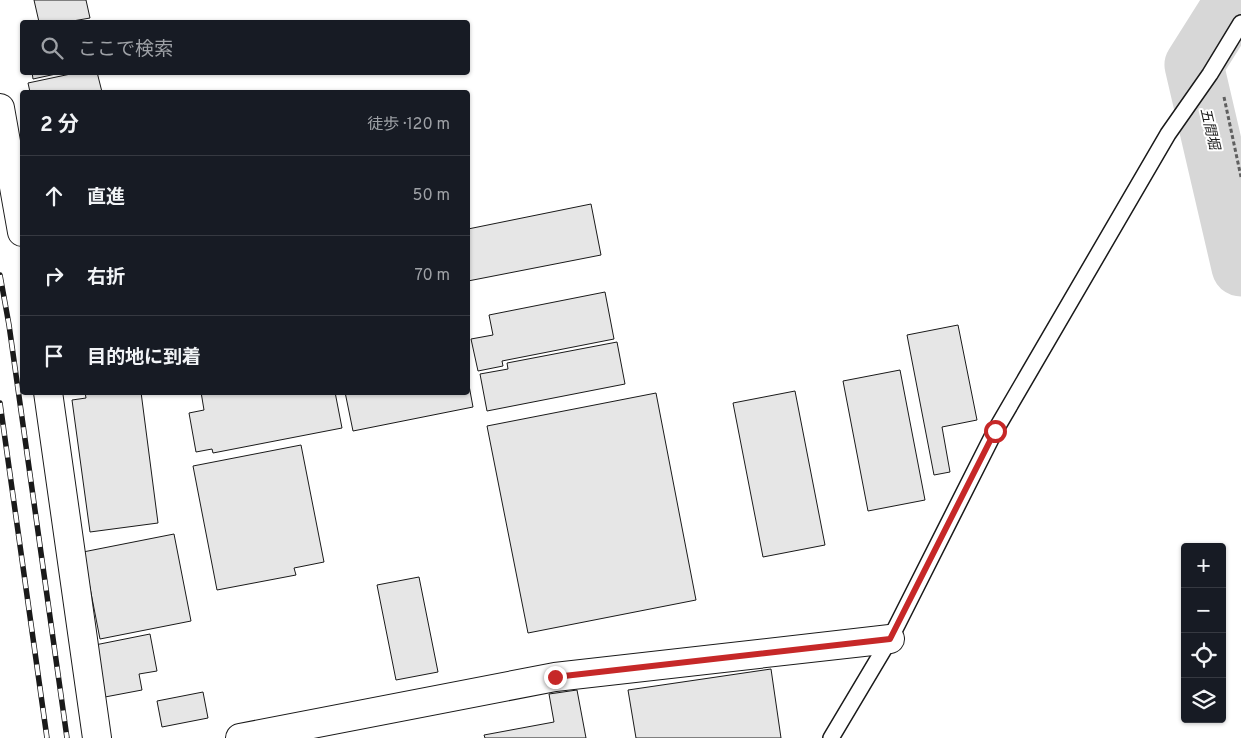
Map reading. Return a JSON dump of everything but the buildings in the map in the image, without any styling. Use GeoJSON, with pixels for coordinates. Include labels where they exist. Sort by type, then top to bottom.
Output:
{"type":"FeatureCollection","features":[{"type":"Feature","properties":{"kind":"street"},"geometry":{"type":"LineString","coordinates":[[0,108],[20,221]]}},
{"type":"Feature","properties":{"kind":"street"},"geometry":{"type":"LineString","coordinates":[[48,395],[97,738]]}},
{"type":"Feature","properties":{"kind":"street"},"geometry":{"type":"LineString","coordinates":[[240,738],[555,677],[890,639]]}},
{"type":"Feature","properties":{"kind":"lane"},"geometry":{"type":"LineString","coordinates":[[831,738],[890,639],[995,431],[1168,134],[1241,23]]}},
{"type":"Feature","properties":{"kind":"path"},"geometry":{"type":"LineString","coordinates":[[1213,68],[1241,177]]}},
{"type":"Feature","properties":{"kind":"waterway","name":"五間堀"},"geometry":{"type":"LineString","coordinates":[[1235,0],[1194,65],[1241,267]]}},
{"type":"Feature","properties":{"kind":"railway"},"geometry":{"type":"LineString","coordinates":[[0,275],[9,325],[67,738]]}},
{"type":"Feature","properties":{"kind":"railway"},"geometry":{"type":"LineString","coordinates":[[0,403],[47,738]]}},
{"type":"Feature","properties":{"kind":"route"},"geometry":{"type":"LineString","coordinates":[[555,677],[890,639],[995,431]]}}]}
